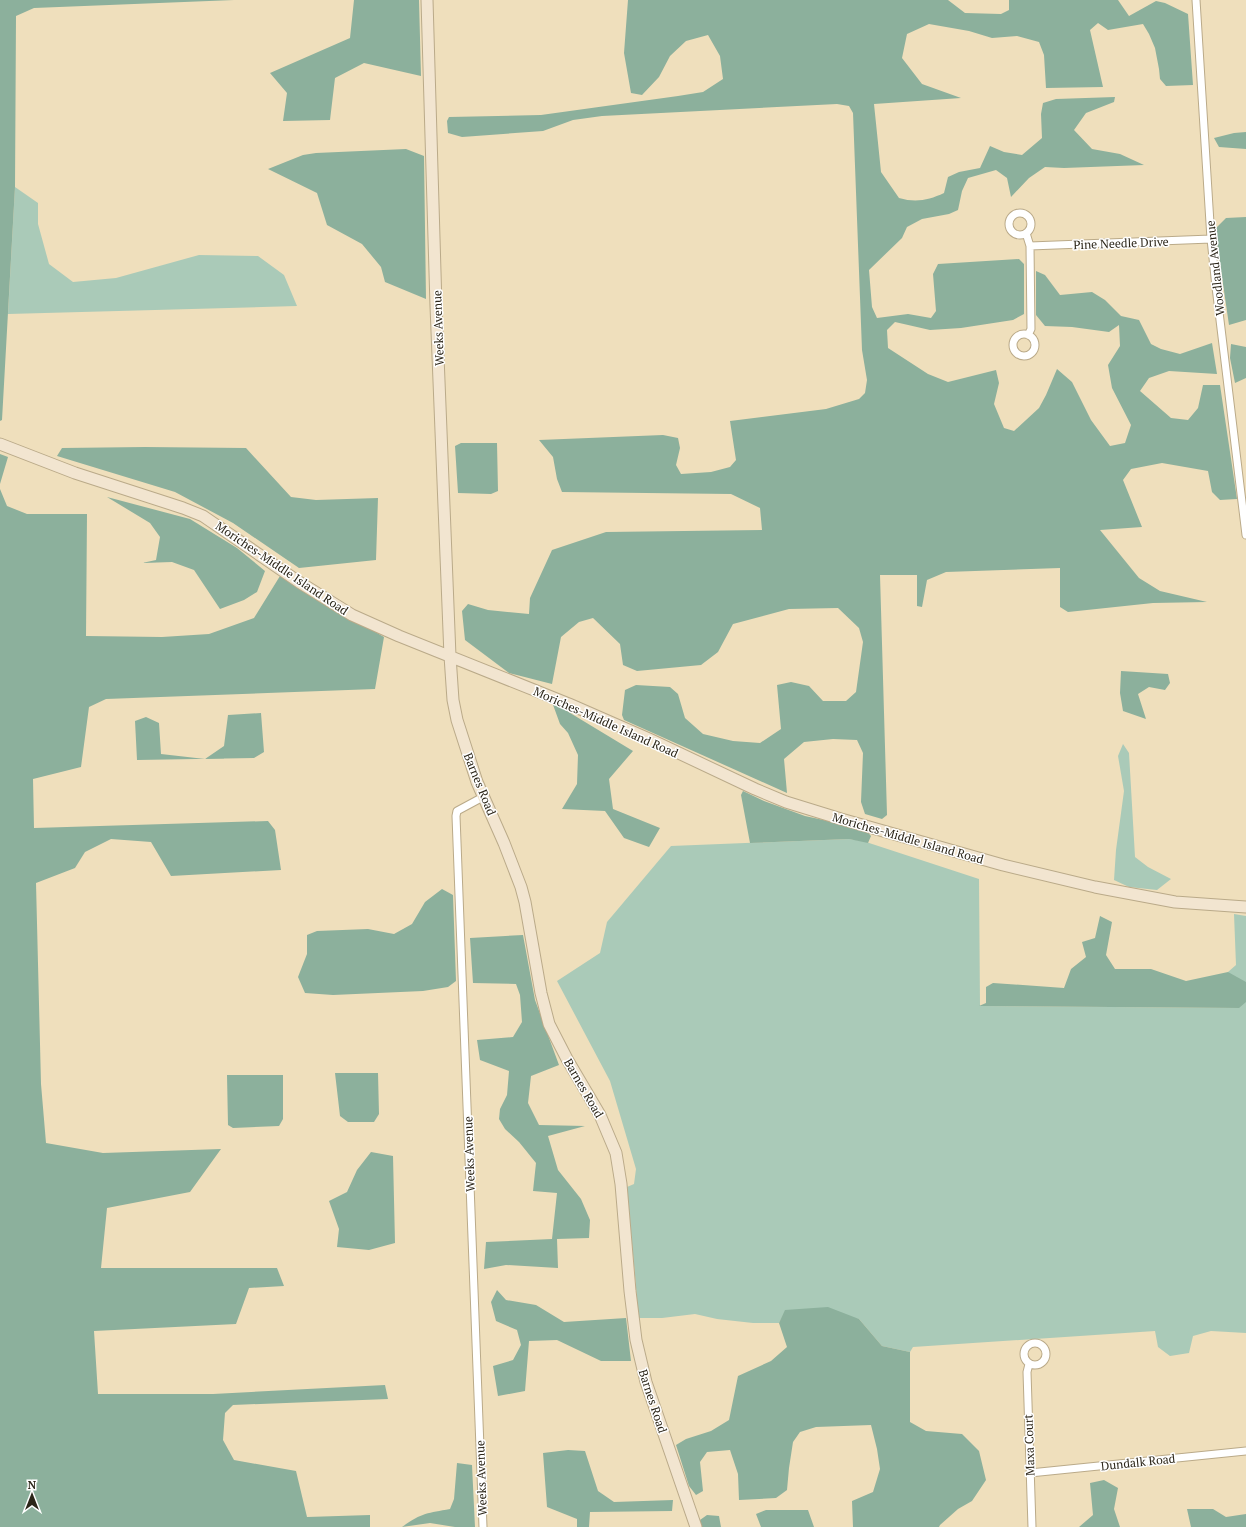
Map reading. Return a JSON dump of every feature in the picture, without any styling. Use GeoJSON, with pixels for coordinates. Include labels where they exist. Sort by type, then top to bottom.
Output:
{"type":"FeatureCollection","features":[{"type":"Feature","properties":{"kind":"street","name":"Weeks Avenue"},"geometry":{"type":"LineString","coordinates":[[427,0],[436,306],[450,656]]}},
{"type":"Feature","properties":{"kind":"street","name":"Woodland Avenue"},"geometry":{"type":"LineString","coordinates":[[1196,0],[1211,239],[1246,535]]}},
{"type":"Feature","properties":{"kind":"street"},"geometry":{"type":"LineString","coordinates":[[1026,233],[1030,246],[1030,328],[1028,335]]}},
{"type":"Feature","properties":{"kind":"street","name":"Pine Needle Drive"},"geometry":{"type":"LineString","coordinates":[[1030,246],[1211,239]]}},
{"type":"Feature","properties":{"kind":"street","name":"Moriches-Middle Island Road"},"geometry":{"type":"LineString","coordinates":[[0,444],[75,473],[183,508],[203,516],[299,582],[352,615],[569,704],[649,739],[755,789],[802,808],[1003,865],[1095,887],[1175,902],[1246,907]]}},
{"type":"Feature","properties":{"kind":"street","name":"Barnes Road"},"geometry":{"type":"LineString","coordinates":[[450,656],[453,700],[457,720],[470,763],[483,797],[507,848],[521,887],[541,993],[550,1024],[567,1059],[600,1116],[616,1153],[621,1184],[630,1291],[637,1346],[646,1382],[696,1527]]}},
{"type":"Feature","properties":{"kind":"street","name":"Weeks Avenue"},"geometry":{"type":"LineString","coordinates":[[483,797],[457,811],[456,816],[483,1527]]}},
{"type":"Feature","properties":{"kind":"street","name":"Maxa Court"},"geometry":{"type":"LineString","coordinates":[[1029,1364],[1027,1372],[1032,1527]]}},
{"type":"Feature","properties":{"kind":"street","name":"Dundalk Road"},"geometry":{"type":"LineString","coordinates":[[1030,1472],[1246,1451]]}},
{"type":"Feature","properties":{"kind":"green space"},"geometry":{"type":"Polygon","coordinates":[[[0,0],[234,0],[34,8],[16,16],[15,187],[2,420],[0,421],[0,0]]]}},
{"type":"Feature","properties":{"kind":"green space"},"geometry":{"type":"Polygon","coordinates":[[[354,0],[419,0],[421,76],[364,63],[335,78],[330,120],[283,121],[287,93],[270,73],[350,38],[354,0]]]}},
{"type":"Feature","properties":{"kind":"green space"},"geometry":{"type":"Polygon","coordinates":[[[628,0],[948,0],[965,13],[1001,14],[1009,10],[1009,0],[1118,0],[1129,16],[1156,1],[1165,3],[1188,14],[1193,85],[1166,86],[1160,79],[1155,48],[1143,24],[1108,30],[1098,23],[1090,30],[1103,87],[1046,88],[1044,55],[1039,42],[1017,36],[992,38],[969,31],[929,24],[907,34],[902,58],[922,84],[961,98],[874,104],[881,172],[899,198],[905,200],[917,200],[928,199],[944,193],[948,177],[959,172],[980,168],[990,146],[1004,152],[1022,155],[1042,138],[1041,114],[1043,103],[1056,99],[1115,97],[1114,102],[1086,113],[1074,130],[1092,149],[1120,154],[1144,165],[1064,168],[1045,167],[1029,178],[1011,197],[1007,178],[996,170],[968,178],[962,191],[958,210],[949,214],[922,219],[907,227],[902,238],[869,270],[872,307],[877,318],[908,314],[931,318],[936,311],[933,274],[938,264],[1019,259],[1024,264],[1024,314],[1013,320],[961,328],[930,330],[895,322],[887,330],[888,348],[928,374],[948,382],[996,370],[999,383],[994,404],[1004,428],[1014,431],[1039,408],[1057,369],[1072,382],[1091,420],[1110,446],[1125,443],[1131,425],[1112,388],[1108,365],[1120,346],[1119,325],[1109,332],[1072,327],[1045,326],[1036,315],[1036,271],[1045,275],[1060,295],[1092,292],[1105,300],[1121,316],[1139,320],[1151,344],[1161,349],[1180,354],[1212,343],[1217,374],[1169,371],[1149,378],[1140,391],[1171,418],[1188,420],[1198,408],[1203,385],[1220,385],[1237,499],[1220,500],[1212,492],[1208,471],[1162,463],[1131,469],[1123,480],[1142,527],[1100,530],[1139,578],[1160,591],[1207,602],[1153,603],[1068,612],[1060,607],[1060,568],[946,572],[927,580],[922,607],[917,606],[917,575],[880,575],[887,815],[882,819],[865,814],[861,802],[863,753],[857,740],[833,739],[804,742],[784,759],[787,793],[624,720],[622,715],[625,690],[636,685],[670,687],[678,694],[685,718],[703,734],[733,741],[760,743],[781,729],[777,685],[791,682],[809,686],[823,701],[846,701],[856,692],[863,642],[859,628],[838,608],[789,609],[733,624],[718,652],[701,665],[637,671],[623,665],[620,644],[593,618],[579,622],[561,637],[552,684],[509,673],[465,640],[462,611],[468,604],[488,610],[529,614],[530,598],[552,550],[606,532],[762,530],[760,508],[731,494],[562,492],[557,479],[553,457],[539,440],[663,435],[678,438],[680,448],[676,465],[681,474],[711,472],[730,467],[736,460],[730,421],[826,409],[859,399],[865,393],[867,380],[862,350],[853,113],[849,106],[837,104],[602,116],[573,120],[543,131],[462,137],[448,133],[447,121],[449,117],[541,115],[678,96],[703,92],[723,79],[720,56],[708,35],[686,41],[670,56],[659,77],[642,95],[631,93],[624,53],[628,0]]]}},
{"type":"Feature","properties":{"kind":"green space"},"geometry":{"type":"Polygon","coordinates":[[[1246,132],[1246,149],[1219,147],[1214,138],[1234,133],[1246,132]]]}},
{"type":"Feature","properties":{"kind":"green space"},"geometry":{"type":"Polygon","coordinates":[[[406,149],[424,156],[426,299],[385,282],[381,267],[362,244],[327,225],[317,193],[268,169],[303,155],[316,153],[406,149]]]}},
{"type":"Feature","properties":{"kind":"green space"},"geometry":{"type":"Polygon","coordinates":[[[15,187],[38,203],[38,224],[49,264],[73,282],[116,278],[199,255],[258,256],[284,275],[297,306],[8,314],[15,187]]]}},
{"type":"Feature","properties":{"kind":"green space"},"geometry":{"type":"Polygon","coordinates":[[[1246,217],[1246,320],[1229,325],[1215,229],[1226,218],[1246,217]]]}},
{"type":"Feature","properties":{"kind":"green space"},"geometry":{"type":"Polygon","coordinates":[[[1231,344],[1246,347],[1246,378],[1235,383],[1230,358],[1231,344]]]}},
{"type":"Feature","properties":{"kind":"green space"},"geometry":{"type":"Polygon","coordinates":[[[461,443],[497,443],[498,491],[491,494],[458,493],[455,446],[461,443]]]}},
{"type":"Feature","properties":{"kind":"green space"},"geometry":{"type":"Polygon","coordinates":[[[62,448],[246,448],[291,497],[316,500],[378,498],[376,560],[299,568],[233,523],[175,492],[57,456],[62,448]]]}},
{"type":"Feature","properties":{"kind":"green space"},"geometry":{"type":"Polygon","coordinates":[[[0,454],[8,457],[0,484],[0,454]]]}},
{"type":"Feature","properties":{"kind":"green space"},"geometry":{"type":"Polygon","coordinates":[[[0,489],[7,506],[27,514],[87,514],[86,636],[162,637],[209,634],[254,618],[280,576],[384,637],[375,689],[106,699],[89,707],[81,767],[33,779],[34,828],[268,821],[275,830],[281,870],[171,876],[151,842],[111,839],[85,852],[75,868],[36,883],[41,1084],[46,1143],[103,1153],[221,1149],[190,1192],[107,1208],[101,1268],[277,1268],[284,1286],[249,1288],[236,1324],[94,1331],[98,1394],[213,1394],[385,1385],[388,1399],[233,1405],[225,1413],[223,1440],[234,1460],[296,1471],[307,1517],[370,1515],[370,1527],[0,1527],[0,489]]]}},
{"type":"Feature","properties":{"kind":"green space"},"geometry":{"type":"Polygon","coordinates":[[[107,497],[190,519],[237,548],[265,571],[257,592],[244,600],[220,609],[194,570],[172,562],[142,563],[156,560],[160,537],[150,523],[107,497]]]}},
{"type":"Feature","properties":{"kind":"green space"},"geometry":{"type":"Polygon","coordinates":[[[1121,671],[1168,674],[1170,683],[1165,690],[1149,687],[1138,694],[1146,719],[1123,711],[1120,693],[1121,671]]]}},
{"type":"Feature","properties":{"kind":"green space"},"geometry":{"type":"Polygon","coordinates":[[[552,702],[633,751],[609,779],[613,809],[660,828],[649,847],[624,838],[605,811],[562,809],[577,784],[578,755],[568,733],[560,724],[552,702]]]}},
{"type":"Feature","properties":{"kind":"green space"},"geometry":{"type":"Polygon","coordinates":[[[261,713],[264,752],[254,758],[205,759],[224,746],[228,715],[261,713]]]}},
{"type":"Feature","properties":{"kind":"green space"},"geometry":{"type":"Polygon","coordinates":[[[146,717],[159,723],[161,754],[204,759],[137,760],[135,721],[146,717]]]}},
{"type":"Feature","properties":{"kind":"green space"},"geometry":{"type":"Polygon","coordinates":[[[1123,744],[1129,753],[1135,857],[1148,867],[1171,879],[1157,890],[1129,887],[1114,880],[1116,850],[1124,791],[1118,756],[1123,744]]]}},
{"type":"Feature","properties":{"kind":"green space"},"geometry":{"type":"Polygon","coordinates":[[[743,791],[764,801],[805,816],[865,829],[871,836],[868,843],[849,839],[750,843],[741,795],[743,791]]]}},
{"type":"Feature","properties":{"kind":"green space"},"geometry":{"type":"Polygon","coordinates":[[[849,839],[863,841],[979,879],[980,1006],[1239,1008],[1228,972],[1236,965],[1234,914],[1246,916],[1246,1333],[1211,1331],[1193,1336],[1189,1353],[1170,1356],[1158,1347],[1155,1331],[913,1347],[910,1352],[882,1346],[859,1319],[786,1310],[779,1323],[753,1323],[717,1319],[695,1314],[662,1318],[638,1318],[627,1187],[634,1184],[636,1169],[610,1081],[557,981],[600,953],[607,922],[671,846],[849,839]]]}},
{"type":"Feature","properties":{"kind":"green space"},"geometry":{"type":"Polygon","coordinates":[[[442,889],[453,895],[456,981],[448,987],[423,991],[333,995],[305,993],[298,977],[307,954],[307,935],[317,931],[368,929],[394,934],[412,924],[425,902],[442,889]]]}},
{"type":"Feature","properties":{"kind":"green space"},"geometry":{"type":"Polygon","coordinates":[[[1100,916],[1112,922],[1106,955],[1115,969],[1151,969],[1186,981],[1228,972],[1246,982],[1246,1002],[1239,1008],[979,1006],[986,1003],[986,987],[993,983],[1064,988],[1071,969],[1086,957],[1082,942],[1095,938],[1100,916]]]}},
{"type":"Feature","properties":{"kind":"green space"},"geometry":{"type":"Polygon","coordinates":[[[523,935],[535,1000],[559,1065],[531,1076],[528,1103],[539,1125],[585,1126],[548,1136],[558,1170],[581,1199],[590,1220],[589,1238],[557,1239],[558,1268],[506,1265],[484,1269],[486,1242],[552,1239],[557,1193],[533,1191],[536,1163],[519,1142],[505,1129],[499,1119],[500,1109],[507,1095],[509,1071],[480,1060],[477,1040],[513,1037],[522,1022],[520,995],[516,984],[473,983],[470,938],[523,935]]]}},
{"type":"Feature","properties":{"kind":"green space"},"geometry":{"type":"Polygon","coordinates":[[[335,1073],[378,1073],[379,1114],[374,1122],[348,1122],[340,1116],[335,1073]]]}},
{"type":"Feature","properties":{"kind":"green space"},"geometry":{"type":"Polygon","coordinates":[[[227,1075],[283,1075],[283,1119],[279,1126],[233,1128],[228,1125],[227,1075]]]}},
{"type":"Feature","properties":{"kind":"green space"},"geometry":{"type":"Polygon","coordinates":[[[371,1152],[393,1156],[395,1243],[369,1250],[337,1247],[339,1229],[329,1201],[347,1192],[357,1170],[371,1152]]]}},
{"type":"Feature","properties":{"kind":"green space"},"geometry":{"type":"Polygon","coordinates":[[[497,1290],[506,1300],[536,1305],[564,1322],[626,1318],[631,1361],[601,1361],[557,1340],[529,1341],[525,1391],[498,1396],[493,1366],[513,1360],[521,1345],[517,1330],[496,1321],[491,1302],[497,1290]]]}},
{"type":"Feature","properties":{"kind":"green space"},"geometry":{"type":"Polygon","coordinates":[[[828,1307],[859,1319],[882,1346],[910,1352],[910,1422],[926,1431],[962,1434],[979,1451],[986,1480],[972,1501],[958,1509],[939,1527],[853,1527],[852,1501],[873,1492],[880,1469],[871,1425],[816,1427],[800,1432],[793,1442],[787,1490],[776,1498],[739,1500],[738,1474],[730,1450],[707,1452],[700,1462],[703,1491],[696,1495],[689,1486],[676,1445],[686,1439],[711,1431],[729,1420],[738,1376],[771,1361],[787,1347],[779,1323],[785,1310],[828,1307]]]}},
{"type":"Feature","properties":{"kind":"green space"},"geometry":{"type":"Polygon","coordinates":[[[568,1450],[585,1451],[598,1491],[614,1502],[673,1500],[672,1511],[590,1512],[589,1527],[577,1527],[577,1519],[547,1507],[543,1453],[568,1450]]]}},
{"type":"Feature","properties":{"kind":"green space"},"geometry":{"type":"Polygon","coordinates":[[[457,1463],[472,1465],[475,1527],[455,1527],[430,1523],[402,1527],[425,1514],[450,1509],[454,1499],[457,1463]]]}},
{"type":"Feature","properties":{"kind":"green space"},"geometry":{"type":"Polygon","coordinates":[[[1104,1480],[1118,1488],[1114,1509],[1120,1527],[1079,1527],[1093,1515],[1090,1483],[1104,1480]]]}},
{"type":"Feature","properties":{"kind":"green space"},"geometry":{"type":"Polygon","coordinates":[[[1187,1509],[1213,1509],[1226,1517],[1246,1514],[1246,1527],[1191,1527],[1187,1509]]]}},
{"type":"Feature","properties":{"kind":"green space"},"geometry":{"type":"Polygon","coordinates":[[[766,1510],[808,1510],[814,1527],[761,1527],[756,1514],[766,1510]]]}},
{"type":"Feature","properties":{"kind":"green space"},"geometry":{"type":"Polygon","coordinates":[[[707,1515],[719,1516],[721,1527],[702,1527],[700,1520],[707,1515]]]}}]}
